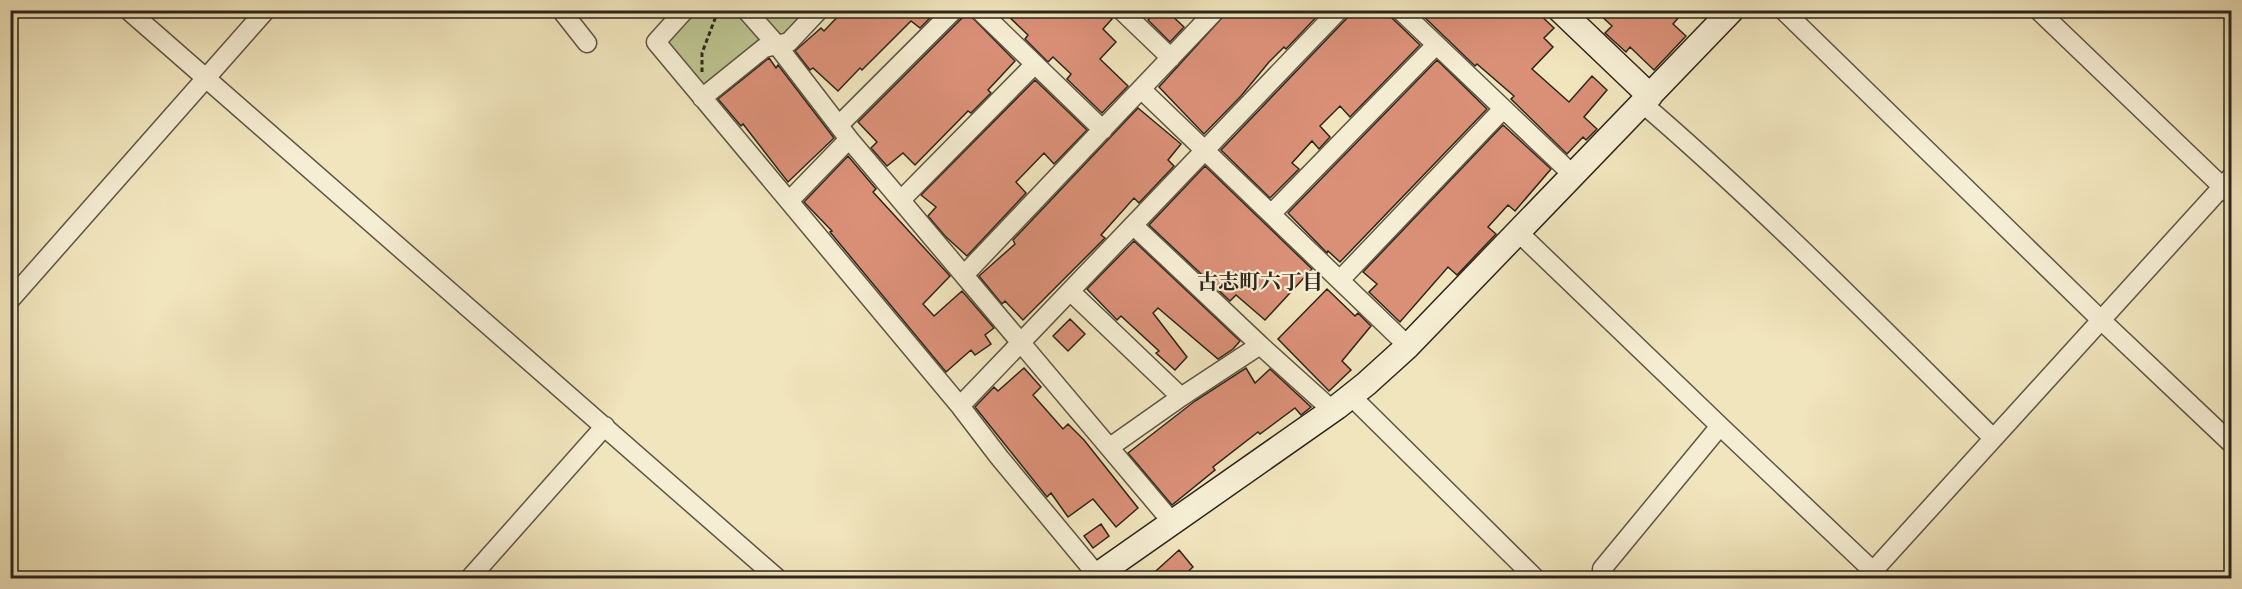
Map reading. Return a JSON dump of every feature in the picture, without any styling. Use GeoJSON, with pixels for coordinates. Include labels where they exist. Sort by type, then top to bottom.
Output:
{"type":"FeatureCollection","features":[{"type":"Feature","properties":{"kind":"street"},"geometry":{"type":"LineString","coordinates":[[128,10],[777,579]]}},
{"type":"Feature","properties":{"kind":"street"},"geometry":{"type":"LineString","coordinates":[[10,300],[266,10]]}},
{"type":"Feature","properties":{"kind":"street"},"geometry":{"type":"LineString","coordinates":[[561,10],[587,43]]}},
{"type":"Feature","properties":{"kind":"street"},"geometry":{"type":"LineString","coordinates":[[686,10],[656,42],[960,405],[1095,577],[1341,403],[1408,346],[1573,176],[1724,13]]}},
{"type":"Feature","properties":{"kind":"street"},"geometry":{"type":"LineString","coordinates":[[746,10],[776,44],[844,132],[1172,522]]}},
{"type":"Feature","properties":{"kind":"street"},"geometry":{"type":"LineString","coordinates":[[697,92],[764,48],[789,42],[819,10]]}},
{"type":"Feature","properties":{"kind":"street"},"geometry":{"type":"LineString","coordinates":[[790,200],[844,132],[954,10]]}},
{"type":"Feature","properties":{"kind":"street"},"geometry":{"type":"LineString","coordinates":[[979,10],[1103,130]]}},
{"type":"Feature","properties":{"kind":"street"},"geometry":{"type":"LineString","coordinates":[[1121,10],[1171,58]]}},
{"type":"Feature","properties":{"kind":"street"},"geometry":{"type":"LineString","coordinates":[[965,274],[1216,10]]}},
{"type":"Feature","properties":{"kind":"street"},"geometry":{"type":"LineString","coordinates":[[960,405],[1339,10]]}},
{"type":"Feature","properties":{"kind":"street"},"geometry":{"type":"LineString","coordinates":[[1400,10],[1573,176]]}},
{"type":"Feature","properties":{"kind":"street"},"geometry":{"type":"LineString","coordinates":[[1560,10],[1646,99],[1992,437]]}},
{"type":"Feature","properties":{"kind":"street"},"geometry":{"type":"LineString","coordinates":[[1784,10],[2101,320],[2232,444]]}},
{"type":"Feature","properties":{"kind":"street"},"geometry":{"type":"LineString","coordinates":[[1518,232],[1877,575],[1992,437],[2228,186],[2038,10]]}},
{"type":"Feature","properties":{"kind":"street"},"geometry":{"type":"LineString","coordinates":[[1271,214],[1436,45]]}},
{"type":"Feature","properties":{"kind":"street"},"geometry":{"type":"LineString","coordinates":[[902,200],[1035,64]]}},
{"type":"Feature","properties":{"kind":"street"},"geometry":{"type":"LineString","coordinates":[[1141,89],[1408,346]]}},
{"type":"Feature","properties":{"kind":"street"},"geometry":{"type":"LineString","coordinates":[[1340,280],[1503,109]]}},
{"type":"Feature","properties":{"kind":"street"},"geometry":{"type":"LineString","coordinates":[[1133,225],[1260,345],[1341,403],[1535,579]]}},
{"type":"Feature","properties":{"kind":"street"},"geometry":{"type":"LineString","coordinates":[[1070,291],[1181,396]]}},
{"type":"Feature","properties":{"kind":"street"},"geometry":{"type":"LineString","coordinates":[[1110,447],[1181,396],[1260,345]]}},
{"type":"Feature","properties":{"kind":"street"},"geometry":{"type":"LineString","coordinates":[[470,579],[605,426]]}},
{"type":"Feature","properties":{"kind":"street"},"geometry":{"type":"LineString","coordinates":[[1604,576],[1720,426]]}},
{"type":"Feature","properties":{"kind":"path"},"geometry":{"type":"LineString","coordinates":[[697,92],[703,71],[702,53],[716,16],[722,10]]}},
{"type":"Feature","properties":{"kind":"green space"},"geometry":{"type":"Polygon","coordinates":[[[679,11],[810,11],[783,37],[693,100],[648,43],[679,11]]]}},
{"type":"Feature","properties":{"kind":"building"},"geometry":{"type":"Polygon","coordinates":[[[844,10],[938,10],[920,28],[911,21],[838,91],[813,68],[810,70],[795,51],[821,28],[824,31],[844,10]]]}},
{"type":"Feature","properties":{"kind":"building"},"geometry":{"type":"Polygon","coordinates":[[[965,10],[1015,61],[988,90],[991,93],[971,113],[968,111],[915,165],[903,153],[887,166],[871,148],[877,142],[858,122],[962,18],[965,10]]]}},
{"type":"Feature","properties":{"kind":"building"},"geometry":{"type":"Polygon","coordinates":[[[1002,10],[1104,10],[1112,19],[1103,29],[1116,42],[1100,59],[1128,86],[1102,113],[1067,79],[1071,74],[1053,57],[1048,62],[1025,39],[1028,35],[1002,10]]]}},
{"type":"Feature","properties":{"kind":"building"},"geometry":{"type":"Polygon","coordinates":[[[1157,10],[1166,10],[1184,27],[1170,42],[1148,20],[1157,10]]]}},
{"type":"Feature","properties":{"kind":"building"},"geometry":{"type":"Polygon","coordinates":[[[1229,10],[1323,10],[1286,49],[1284,47],[1269,62],[1241,96],[1204,134],[1159,87],[1229,10]]]}},
{"type":"Feature","properties":{"kind":"building"},"geometry":{"type":"Polygon","coordinates":[[[1350,10],[1389,10],[1392,18],[1420,45],[1350,117],[1340,106],[1320,126],[1330,137],[1319,149],[1312,141],[1292,163],[1299,169],[1270,198],[1221,150],[1347,18],[1350,10]]]}},
{"type":"Feature","properties":{"kind":"building"},"geometry":{"type":"Polygon","coordinates":[[[1417,10],[1535,10],[1554,28],[1544,38],[1553,47],[1532,69],[1569,102],[1592,76],[1607,90],[1584,117],[1597,129],[1586,140],[1583,137],[1567,154],[1511,99],[1514,96],[1477,64],[1475,66],[1417,10]]]}},
{"type":"Feature","properties":{"kind":"building"},"geometry":{"type":"Polygon","coordinates":[[[1595,10],[1685,10],[1673,24],[1686,36],[1654,70],[1630,47],[1626,52],[1605,33],[1612,26],[1595,10]]]}},
{"type":"Feature","properties":{"kind":"building"},"geometry":{"type":"Polygon","coordinates":[[[769,58],[776,68],[778,65],[834,138],[788,182],[743,124],[741,126],[718,99],[769,58]]]}},
{"type":"Feature","properties":{"kind":"building"},"geometry":{"type":"Polygon","coordinates":[[[1437,60],[1487,109],[1340,262],[1328,251],[1327,253],[1288,213],[1437,60]]]}},
{"type":"Feature","properties":{"kind":"building"},"geometry":{"type":"Polygon","coordinates":[[[1035,80],[1087,130],[1054,164],[1044,153],[1016,182],[1026,193],[967,256],[928,216],[936,207],[921,195],[1035,80]]]}},
{"type":"Feature","properties":{"kind":"building"},"geometry":{"type":"Polygon","coordinates":[[[1138,108],[1181,144],[1168,160],[1174,166],[1139,203],[1134,198],[1101,235],[1105,238],[1023,320],[1005,301],[1002,304],[979,276],[1015,244],[1013,240],[1138,108]]]}},
{"type":"Feature","properties":{"kind":"building"},"geometry":{"type":"Polygon","coordinates":[[[1503,125],[1551,169],[1515,211],[1508,205],[1488,227],[1496,234],[1457,275],[1448,267],[1400,322],[1369,292],[1377,284],[1363,272],[1503,125]]]}},
{"type":"Feature","properties":{"kind":"building"},"geometry":{"type":"Polygon","coordinates":[[[848,156],[876,189],[873,192],[950,276],[923,304],[934,316],[962,291],[994,328],[985,335],[991,344],[975,355],[971,350],[946,372],[830,232],[832,231],[804,202],[848,156]]]}},
{"type":"Feature","properties":{"kind":"building"},"geometry":{"type":"Polygon","coordinates":[[[1205,166],[1312,269],[1265,320],[1236,295],[1230,301],[1149,225],[1205,166]]]}},
{"type":"Feature","properties":{"kind":"building"},"geometry":{"type":"Polygon","coordinates":[[[1134,241],[1240,341],[1233,349],[1218,359],[1158,308],[1153,313],[1187,357],[1175,370],[1156,353],[1159,351],[1121,316],[1117,320],[1087,289],[1134,241]]]}},
{"type":"Feature","properties":{"kind":"building"},"geometry":{"type":"Polygon","coordinates":[[[1327,289],[1355,316],[1358,313],[1371,326],[1342,361],[1351,370],[1329,391],[1278,339],[1327,289]]]}},
{"type":"Feature","properties":{"kind":"building"},"geometry":{"type":"Polygon","coordinates":[[[1070,319],[1085,334],[1068,351],[1053,336],[1070,319]]]}},
{"type":"Feature","properties":{"kind":"building"},"geometry":{"type":"Polygon","coordinates":[[[1024,368],[1041,387],[1033,395],[1063,429],[1068,424],[1084,440],[1138,508],[1116,527],[1093,499],[1068,517],[1051,493],[1047,497],[975,407],[994,387],[998,391],[1024,368]]]}},
{"type":"Feature","properties":{"kind":"building"},"geometry":{"type":"Polygon","coordinates":[[[1246,368],[1255,383],[1270,369],[1311,407],[1301,415],[1295,408],[1260,434],[1258,432],[1213,467],[1215,470],[1172,505],[1128,453],[1195,401],[1246,368]]]}},
{"type":"Feature","properties":{"kind":"building"},"geometry":{"type":"Polygon","coordinates":[[[1101,524],[1109,536],[1093,548],[1084,536],[1101,524]]]}},
{"type":"Feature","properties":{"kind":"building"},"geometry":{"type":"Polygon","coordinates":[[[1179,550],[1193,567],[1180,579],[1147,579],[1179,550]]]}},
{"type":"Feature","properties":{"kind":"district","name":"古志町六丁目"},"geometry":{"type":"Point","coordinates":[1260,282]}}]}
